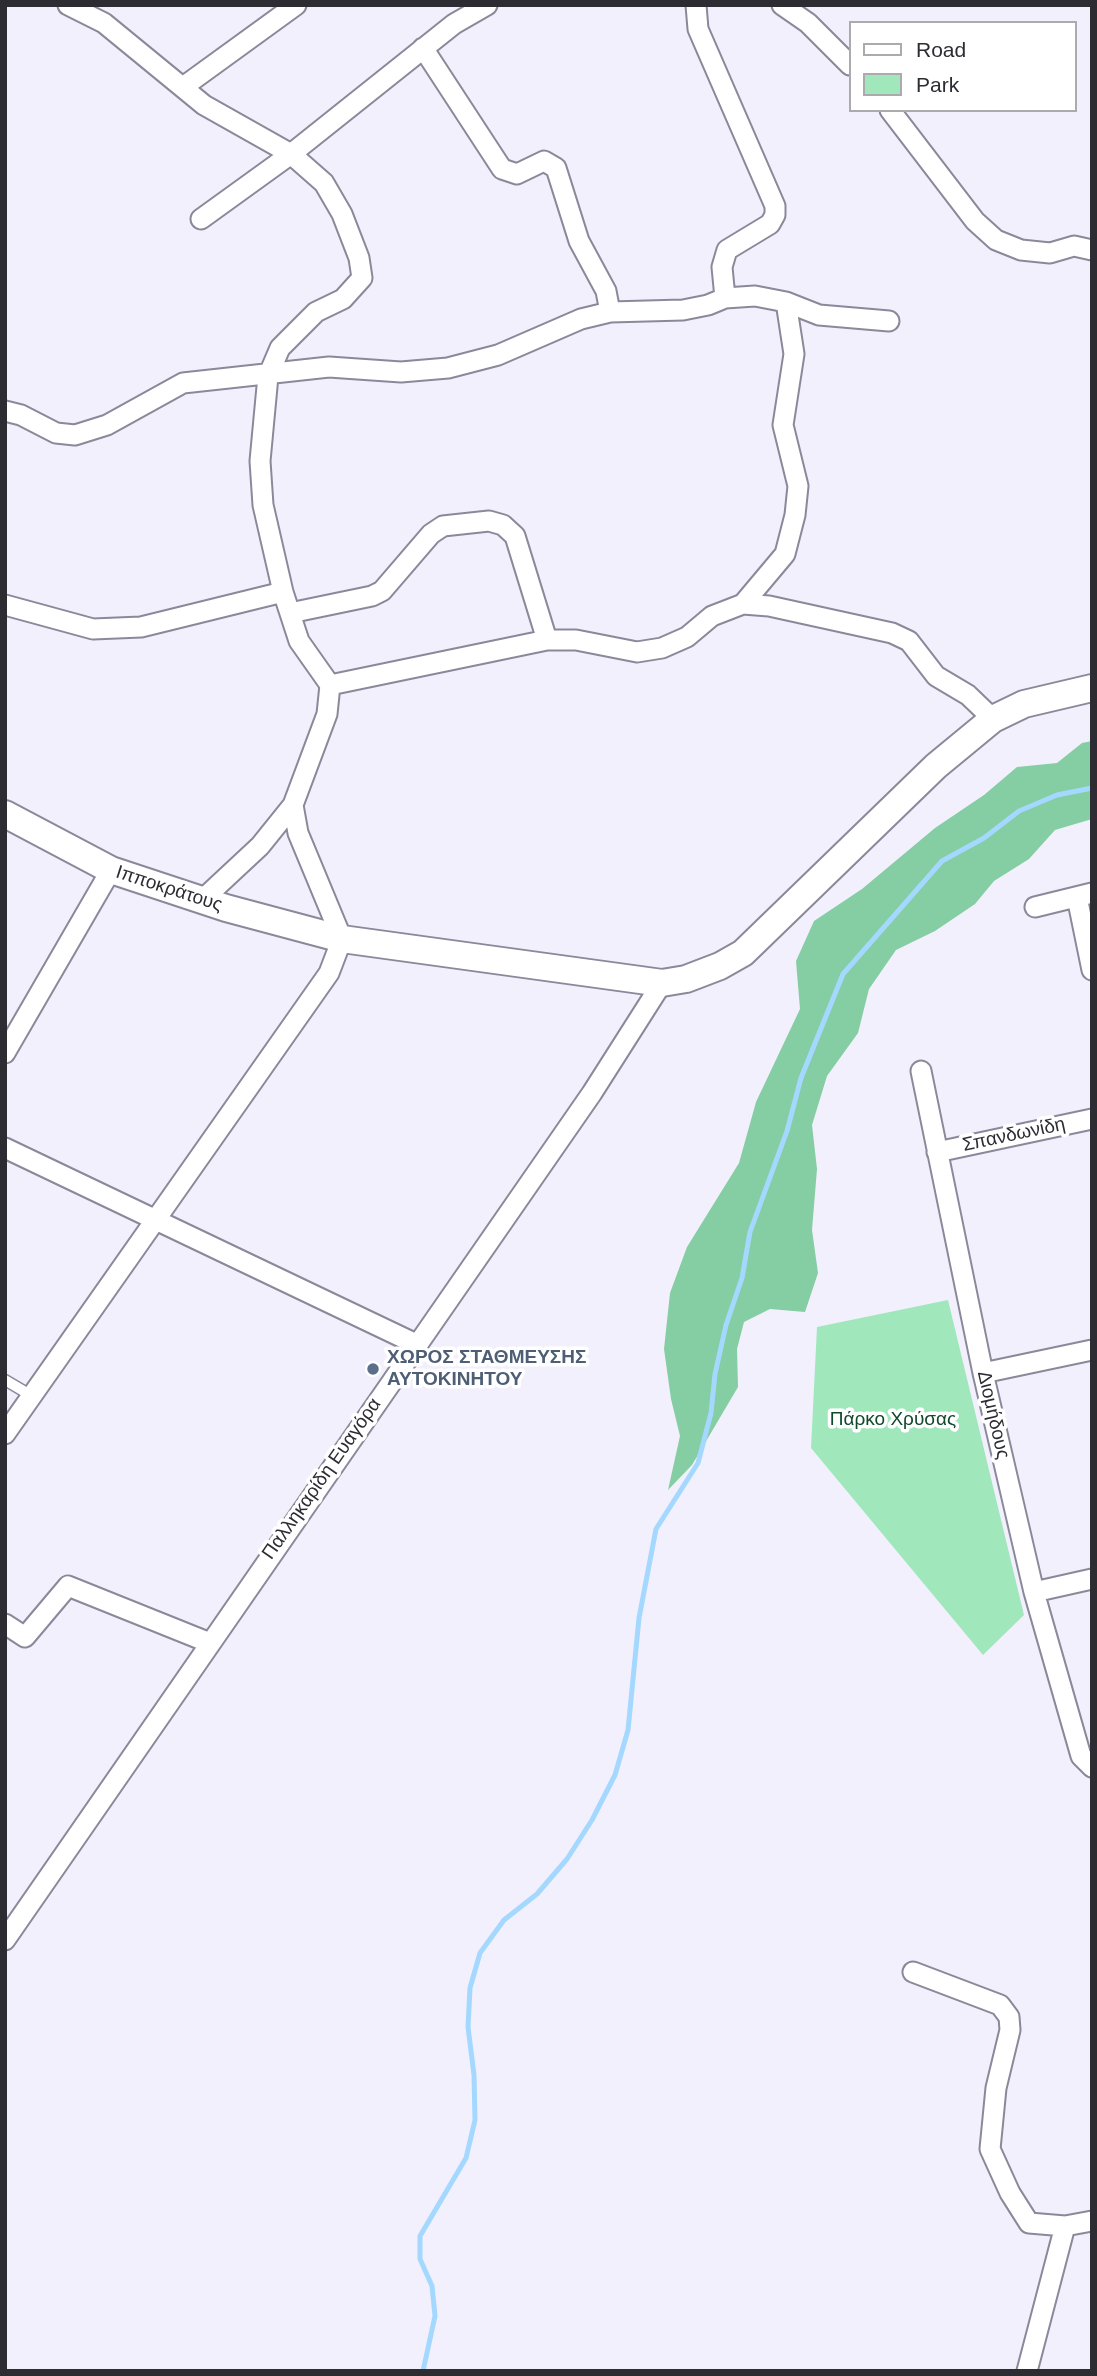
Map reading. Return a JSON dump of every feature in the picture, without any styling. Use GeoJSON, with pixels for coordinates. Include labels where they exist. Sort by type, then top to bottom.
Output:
{"type":"FeatureCollection","features":[{"type":"Feature","properties":{"kind":"street"},"geometry":{"type":"LineString","coordinates":[[68,5],[104,23],[204,105],[291,154],[324,183],[342,214],[359,258],[362,278],[343,299],[316,313],[280,348],[268,376],[260,461],[263,505],[283,592],[299,641],[330,685],[320,736],[293,805],[260,846],[201,901]]}},
{"type":"Feature","properties":{"kind":"street"},"geometry":{"type":"LineString","coordinates":[[183,88],[296,5]]}},
{"type":"Feature","properties":{"kind":"street"},"geometry":{"type":"LineString","coordinates":[[201,219],[291,154],[423,48],[487,5]]}},
{"type":"Feature","properties":{"kind":"street"},"geometry":{"type":"LineString","coordinates":[[696,5],[698,29],[775,206],[775,215],[770,224],[727,250],[722,267],[724,298]]}},
{"type":"Feature","properties":{"kind":"street"},"geometry":{"type":"LineString","coordinates":[[782,5],[808,23],[848,63]]}},
{"type":"Feature","properties":{"kind":"street"},"geometry":{"type":"LineString","coordinates":[[423,48],[502,169],[517,174],[544,161],[556,168],[579,241],[606,291],[610,312]]}},
{"type":"Feature","properties":{"kind":"street"},"geometry":{"type":"LineString","coordinates":[[892,112],[975,221],[996,240],[1021,250],[1049,253],[1074,246],[1092,250]]}},
{"type":"Feature","properties":{"kind":"street"},"geometry":{"type":"LineString","coordinates":[[5,411],[21,415],[56,432],[75,435],[107,425],[183,383],[214,378],[268,376],[329,367],[401,372],[448,368],[498,355],[581,320],[610,312],[683,310],[708,305],[724,298],[755,296],[786,302],[819,315],[889,321]]}},
{"type":"Feature","properties":{"kind":"street"},"geometry":{"type":"LineString","coordinates":[[743,604],[785,554],[799,486],[783,425],[794,354],[786,302]]}},
{"type":"Feature","properties":{"kind":"street"},"geometry":{"type":"LineString","coordinates":[[290,613],[372,596],[382,591],[431,534],[443,526],[489,521],[503,525],[515,536],[547,640]]}},
{"type":"Feature","properties":{"kind":"street"},"geometry":{"type":"LineString","coordinates":[[5,605],[93,629],[117,628],[141,626],[283,592]]}},
{"type":"Feature","properties":{"kind":"street"},"geometry":{"type":"LineString","coordinates":[[330,685],[547,640],[576,640],[636,652],[662,648],[687,637],[712,616],[743,604],[769,606],[892,633],[909,641],[936,677],[968,695],[993,719]]}},
{"type":"Feature","properties":{"kind":"street"},"geometry":{"type":"LineString","coordinates":[[662,984],[709,971],[743,953],[936,766],[993,719],[1024,704],[1092,688]]}},
{"type":"Feature","properties":{"kind":"street"},"geometry":{"type":"LineString","coordinates":[[5,1434],[329,973],[342,939],[298,833],[293,805]]}},
{"type":"Feature","properties":{"kind":"street","name":"Ιπποκράτους"},"geometry":{"type":"LineString","coordinates":[[5,814],[111,870],[201,901],[342,939],[662,984]]}},
{"type":"Feature","properties":{"kind":"street"},"geometry":{"type":"LineString","coordinates":[[5,1053],[111,870]]}},
{"type":"Feature","properties":{"kind":"street"},"geometry":{"type":"LineString","coordinates":[[1035,907],[1084,895],[1092,970]]}},
{"type":"Feature","properties":{"kind":"street","name":"Παλληκαρίδη Ευαγόρα"},"geometry":{"type":"LineString","coordinates":[[5,1940],[592,1093],[662,984]]}},
{"type":"Feature","properties":{"kind":"street","name":"Διομήδους"},"geometry":{"type":"LineString","coordinates":[[921,1071],[983,1373],[1034,1592],[1086,1761]]}},
{"type":"Feature","properties":{"kind":"street","name":"Σπανδωνίδη"},"geometry":{"type":"LineString","coordinates":[[937,1152],[1092,1119]]}},
{"type":"Feature","properties":{"kind":"street"},"geometry":{"type":"LineString","coordinates":[[5,1147],[416,1344]]}},
{"type":"Feature","properties":{"kind":"street"},"geometry":{"type":"LineString","coordinates":[[983,1373],[1092,1350]]}},
{"type":"Feature","properties":{"kind":"street"},"geometry":{"type":"LineString","coordinates":[[1034,1592],[1092,1579]]}},
{"type":"Feature","properties":{"kind":"street"},"geometry":{"type":"LineString","coordinates":[[5,1624],[25,1637],[68,1586],[210,1643]]}},
{"type":"Feature","properties":{"kind":"street"},"geometry":{"type":"LineString","coordinates":[[913,1972],[1000,2005],[1009,2017],[1010,2030],[996,2088],[990,2149],[1010,2193],[1029,2223],[1065,2225],[1092,2221]]}},
{"type":"Feature","properties":{"kind":"street"},"geometry":{"type":"LineString","coordinates":[[1027,2371],[1065,2225]]}},
{"type":"Feature","properties":{"kind":"lane"},"geometry":{"type":"LineString","coordinates":[[5,1380],[32,1396]]}},
{"type":"Feature","properties":{"kind":"green space"},"geometry":{"type":"Polygon","coordinates":[[[1092,741],[1092,819],[1055,830],[1029,859],[994,881],[975,904],[935,931],[896,950],[869,989],[858,1033],[827,1076],[812,1125],[817,1169],[812,1230],[818,1273],[805,1312],[770,1309],[744,1322],[737,1349],[738,1387],[692,1465],[668,1490],[680,1436],[671,1399],[664,1349],[670,1293],[687,1247],[739,1163],[756,1102],[800,1009],[796,961],[814,921],[862,889],[935,828],[984,795],[1017,767],[1057,763],[1082,743],[1092,741]]]}},
{"type":"Feature","properties":{"kind":"green space","name":"Πάρκο Χρύσας"},"geometry":{"type":"Polygon","coordinates":[[[948,1300],[1024,1615],[983,1655],[811,1448],[817,1327],[948,1300]]]}},
{"type":"Feature","properties":{"kind":"waterway"},"geometry":{"type":"LineString","coordinates":[[423,2371],[435,2316],[432,2286],[420,2259],[420,2236],[466,2158],[475,2120],[474,2075],[468,2027],[470,1988],[480,1953],[504,1920],[537,1894],[567,1859],[592,1820],[615,1775],[628,1730],[639,1618],[656,1529],[698,1463],[711,1413],[715,1374],[726,1325],[742,1278],[750,1232],[787,1131],[801,1078],[843,974],[942,861],[984,838],[1019,811],[1057,795],[1092,788]]}},
{"type":"Feature","properties":{"kind":"place","name":"ΧΩΡΟΣ ΣΤΑΘΜΕΥΣΗΣ ΑΥΤΟΚΙΝΗΤΟΥ"},"geometry":{"type":"Point","coordinates":[373,1369]}}]}
